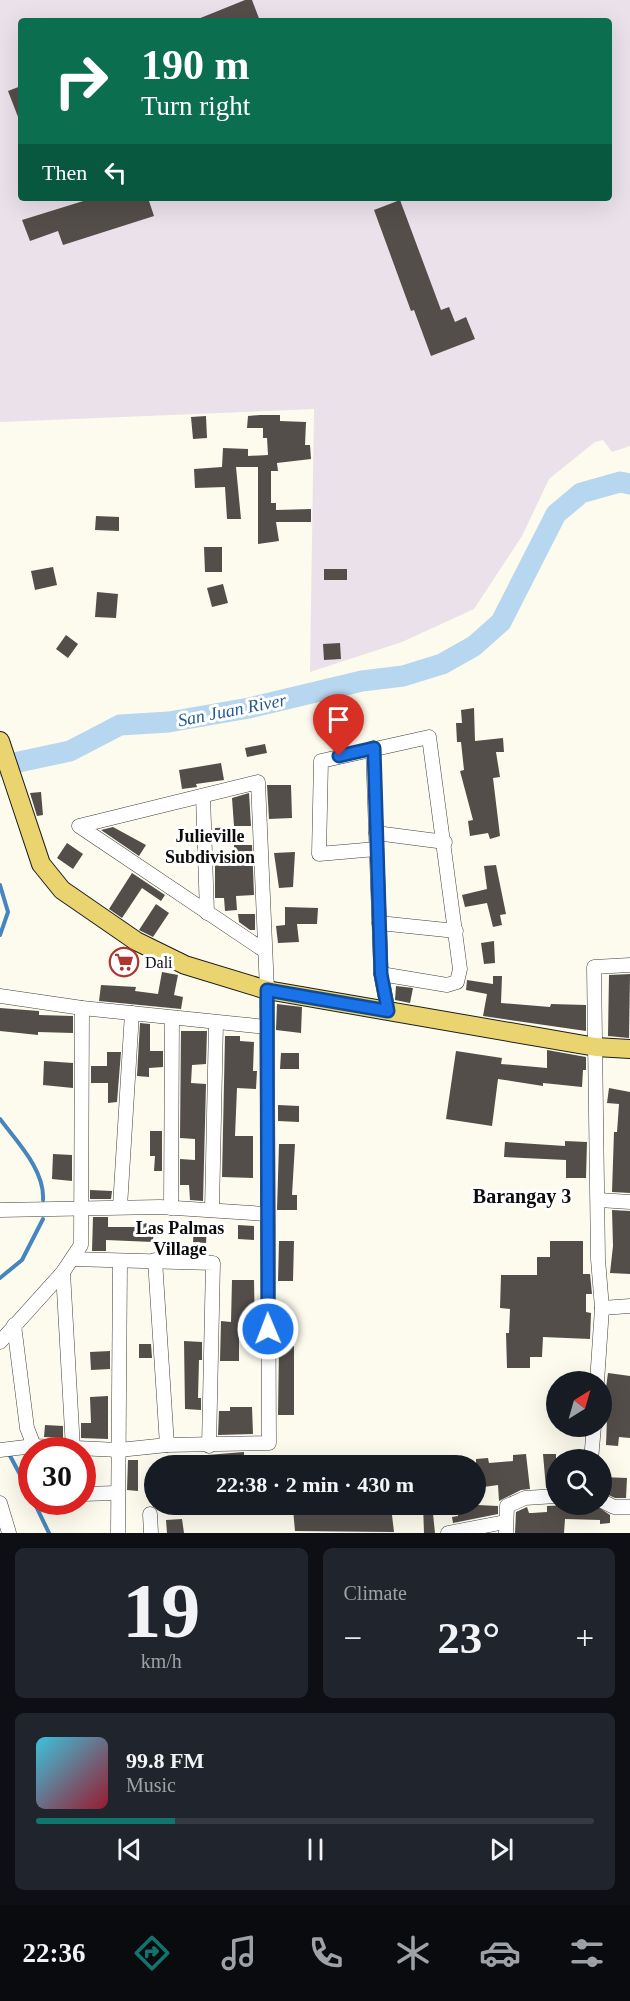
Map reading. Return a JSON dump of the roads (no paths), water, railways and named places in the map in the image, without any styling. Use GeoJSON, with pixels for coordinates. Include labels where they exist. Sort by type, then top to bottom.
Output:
{"type":"FeatureCollection","features":[{"type":"Feature","properties":{"kind":"main road"},"geometry":{"type":"LineString","coordinates":[[0,741],[41,864],[62,890],[136,941],[185,965],[267,990],[596,1047],[630,1049]]}},
{"type":"Feature","properties":{"kind":"street"},"geometry":{"type":"LineString","coordinates":[[376,849],[320,854],[321,761],[429,737],[445,842],[460,969],[457,982],[447,985],[381,974]]}},
{"type":"Feature","properties":{"kind":"street"},"geometry":{"type":"LineString","coordinates":[[374,748],[381,974],[388,1011]]}},
{"type":"Feature","properties":{"kind":"street"},"geometry":{"type":"LineString","coordinates":[[96,1450],[119,1450],[167,1445],[209,1446],[269,1443],[267,990],[258,782],[79,826],[265,951]]}},
{"type":"Feature","properties":{"kind":"street"},"geometry":{"type":"LineString","coordinates":[[203,796],[207,913]]}},
{"type":"Feature","properties":{"kind":"street"},"geometry":{"type":"LineString","coordinates":[[376,833],[445,842]]}},
{"type":"Feature","properties":{"kind":"street"},"geometry":{"type":"LineString","coordinates":[[379,923],[456,931]]}},
{"type":"Feature","properties":{"kind":"street"},"geometry":{"type":"LineString","coordinates":[[598,1371],[602,1308],[598,1259],[599,1200],[594,966],[630,965]]}},
{"type":"Feature","properties":{"kind":"street"},"geometry":{"type":"LineString","coordinates":[[0,996],[132,1014],[267,1027]]}},
{"type":"Feature","properties":{"kind":"street"},"geometry":{"type":"LineString","coordinates":[[0,1342],[63,1272],[81,1245],[84,1208],[82,1008]]}},
{"type":"Feature","properties":{"kind":"street"},"geometry":{"type":"LineString","coordinates":[[120,1207],[132,1014]]}},
{"type":"Feature","properties":{"kind":"street"},"geometry":{"type":"LineString","coordinates":[[171,1018],[171,1208]]}},
{"type":"Feature","properties":{"kind":"street"},"geometry":{"type":"LineString","coordinates":[[212,1209],[216,1023]]}},
{"type":"Feature","properties":{"kind":"street"},"geometry":{"type":"LineString","coordinates":[[599,1200],[630,1202]]}},
{"type":"Feature","properties":{"kind":"street"},"geometry":{"type":"LineString","coordinates":[[0,1210],[120,1207],[212,1209],[267,1214]]}},
{"type":"Feature","properties":{"kind":"street"},"geometry":{"type":"LineString","coordinates":[[72,1259],[213,1263],[209,1446]]}},
{"type":"Feature","properties":{"kind":"street"},"geometry":{"type":"LineString","coordinates":[[155,1260],[167,1445]]}},
{"type":"Feature","properties":{"kind":"street"},"geometry":{"type":"LineString","coordinates":[[118,1533],[120,1261]]}},
{"type":"Feature","properties":{"kind":"street"},"geometry":{"type":"LineString","coordinates":[[63,1272],[72,1437]]}},
{"type":"Feature","properties":{"kind":"street"},"geometry":{"type":"LineString","coordinates":[[602,1308],[630,1306]]}},
{"type":"Feature","properties":{"kind":"street"},"geometry":{"type":"LineString","coordinates":[[14,1325],[27,1428],[30,1437]]}},
{"type":"Feature","properties":{"kind":"street"},"geometry":{"type":"LineString","coordinates":[[96,1494],[117,1493]]}},
{"type":"Feature","properties":{"kind":"street"},"geometry":{"type":"LineString","coordinates":[[448,1533],[505,1527],[507,1506],[525,1498],[546,1497]]}},
{"type":"Feature","properties":{"kind":"street"},"geometry":{"type":"LineString","coordinates":[[0,1503],[9,1533]]}},
{"type":"Feature","properties":{"kind":"street"},"geometry":{"type":"LineString","coordinates":[[612,1506],[630,1507]]}},
{"type":"Feature","properties":{"kind":"street"},"geometry":{"type":"LineString","coordinates":[[150,1515],[150,1533]]}},
{"type":"Feature","properties":{"kind":"waterway","name":"San Juan River"},"geometry":{"type":"LineString","coordinates":[[0,766],[70,751],[120,725],[169,722],[249,708],[362,681],[403,676],[442,664],[474,646],[501,622],[556,514],[581,493],[620,482],[630,484]]}},
{"type":"Feature","properties":{"kind":"waterway"},"geometry":{"type":"LineString","coordinates":[[0,885],[8,912],[0,935]]}},
{"type":"Feature","properties":{"kind":"waterway"},"geometry":{"type":"LineString","coordinates":[[0,1119],[35,1167],[40,1178],[43,1200]]}},
{"type":"Feature","properties":{"kind":"waterway"},"geometry":{"type":"LineString","coordinates":[[0,1278],[22,1260],[43,1219]]}},
{"type":"Feature","properties":{"kind":"waterway"},"geometry":{"type":"LineString","coordinates":[[8,1452],[18,1471]]}},
{"type":"Feature","properties":{"kind":"waterway"},"geometry":{"type":"LineString","coordinates":[[40,1515],[49,1533]]}},
{"type":"Feature","properties":{"kind":"place","name":"Dali"},"geometry":{"type":"Point","coordinates":[124,962]}},
{"type":"Feature","properties":{"kind":"district","name":"Julieville Subdivision"},"geometry":{"type":"Point","coordinates":[210,846]}},
{"type":"Feature","properties":{"kind":"district","name":"Barangay 3"},"geometry":{"type":"Point","coordinates":[522,1196]}},
{"type":"Feature","properties":{"kind":"district","name":"Las Palmas Village"},"geometry":{"type":"Point","coordinates":[180,1238]}}]}
